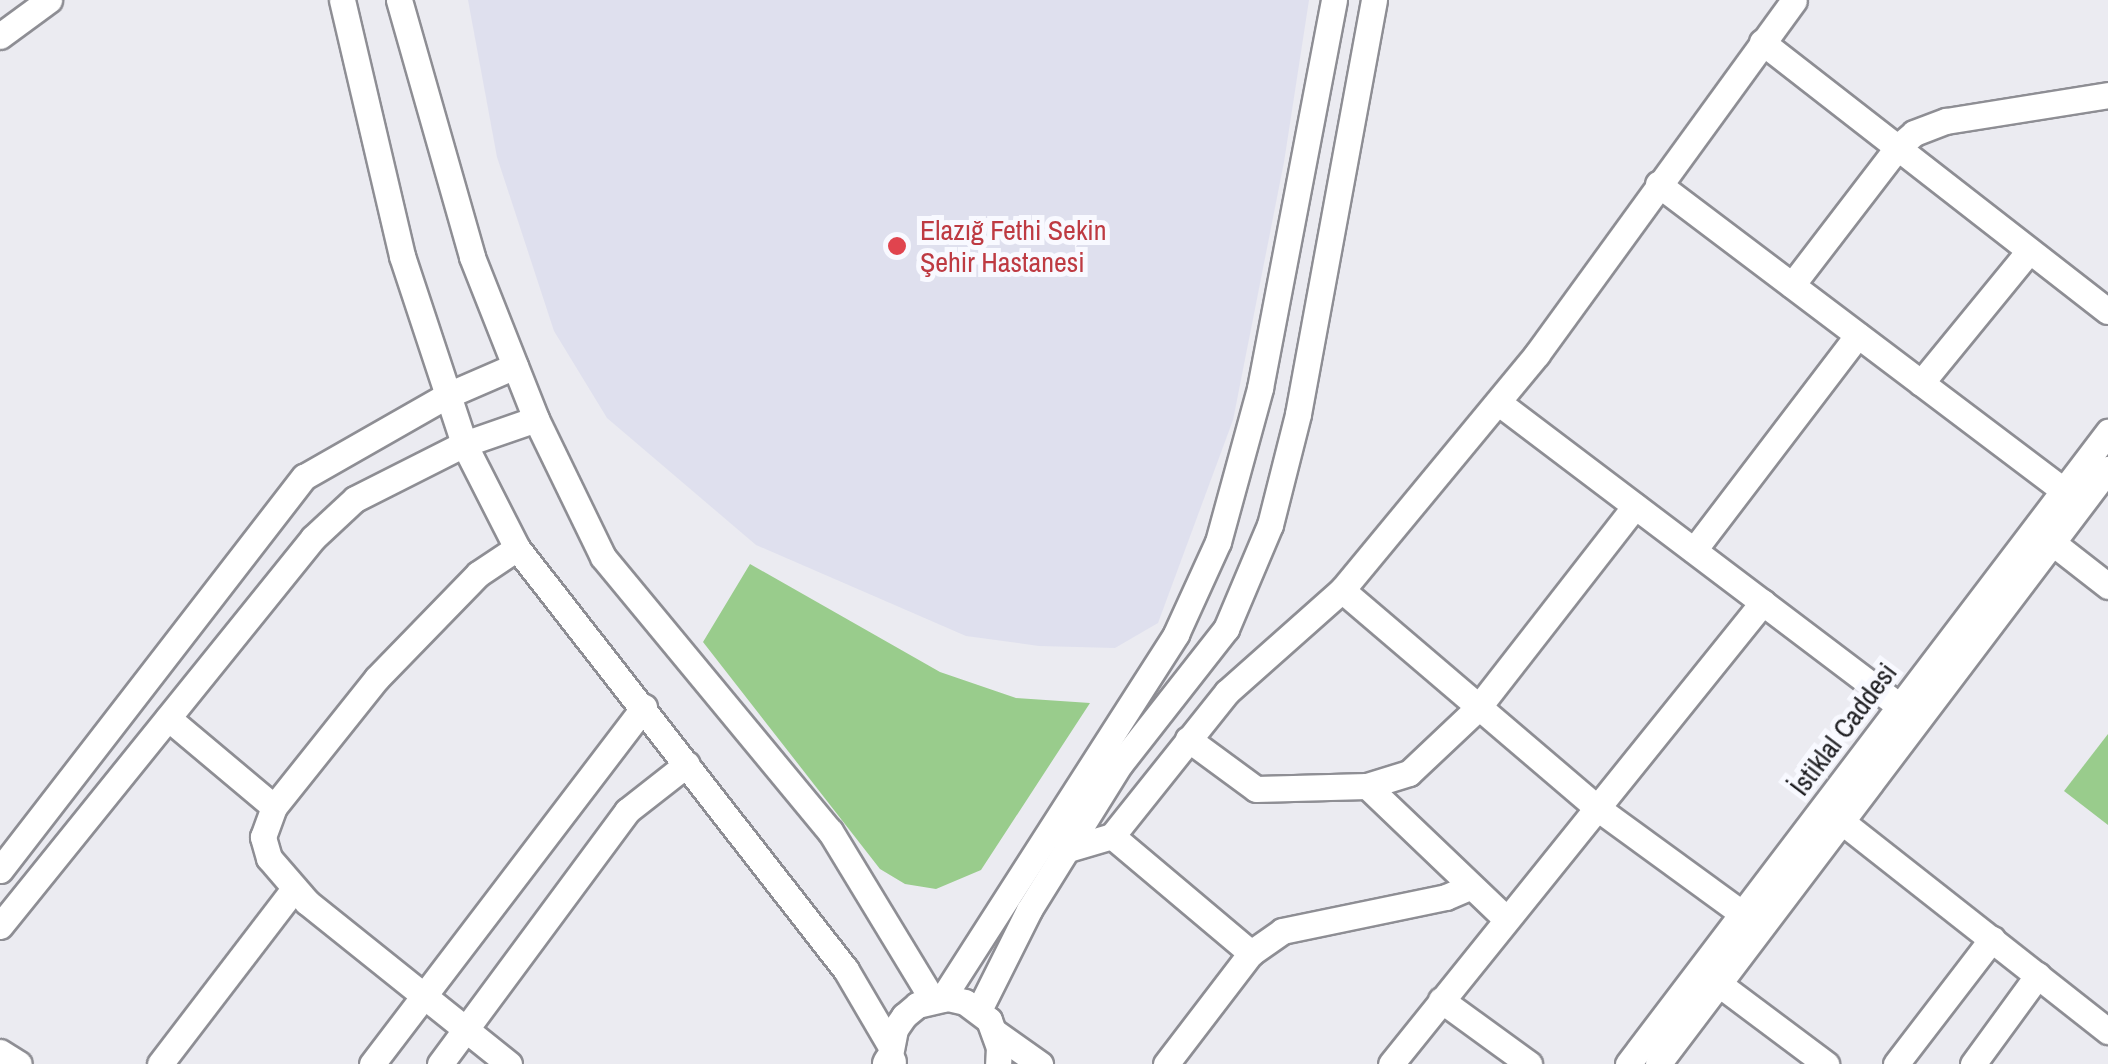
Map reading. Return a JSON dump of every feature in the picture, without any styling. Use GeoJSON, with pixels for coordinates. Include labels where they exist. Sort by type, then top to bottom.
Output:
{"type":"FeatureCollection","features":[{"type":"Feature","properties":{"kind":"street"},"geometry":{"type":"LineString","coordinates":[[0,36],[49,0]]}},
{"type":"Feature","properties":{"kind":"street"},"geometry":{"type":"LineString","coordinates":[[342,0],[402,256],[464,444],[517,548],[846,970],[890,1059]]}},
{"type":"Feature","properties":{"kind":"street"},"geometry":{"type":"LineString","coordinates":[[399,0],[472,257],[536,419],[602,558],[830,832],[937,999]]}},
{"type":"Feature","properties":{"kind":"street"},"geometry":{"type":"LineString","coordinates":[[890,1059],[904,1016],[937,999],[1176,634],[1218,542],[1260,388],[1334,0]]}},
{"type":"Feature","properties":{"kind":"street"},"geometry":{"type":"LineString","coordinates":[[979,1010],[1029,910],[1120,764],[1226,629],[1270,525],[1298,414],[1374,0]]}},
{"type":"Feature","properties":{"kind":"street"},"geometry":{"type":"LineString","coordinates":[[1068,849],[1112,836],[1188,738],[1263,656],[1342,590],[1499,403],[1794,0]]}},
{"type":"Feature","properties":{"kind":"street"},"geometry":{"type":"LineString","coordinates":[[1762,42],[2108,310]]}},
{"type":"Feature","properties":{"kind":"street"},"geometry":{"type":"LineString","coordinates":[[1792,285],[1898,147],[1914,133],[1946,122],[2108,95]]}},
{"type":"Feature","properties":{"kind":"street"},"geometry":{"type":"LineString","coordinates":[[1658,184],[2063,490]]}},
{"type":"Feature","properties":{"kind":"street"},"geometry":{"type":"LineString","coordinates":[[1921,383],[2029,251]]}},
{"type":"Feature","properties":{"kind":"street"},"geometry":{"type":"LineString","coordinates":[[1694,550],[1858,335]]}},
{"type":"Feature","properties":{"kind":"street"},"geometry":{"type":"LineString","coordinates":[[0,870],[304,477],[448,395],[515,366]]}},
{"type":"Feature","properties":{"kind":"street"},"geometry":{"type":"LineString","coordinates":[[1499,403],[1898,706]]}},
{"type":"Feature","properties":{"kind":"street"},"geometry":{"type":"LineString","coordinates":[[0,926],[313,538],[355,498],[464,444],[536,419]]}},
{"type":"Feature","properties":{"kind":"street","name":"İstiklal Caddesi"},"geometry":{"type":"LineString","coordinates":[[1658,1064],[1741,913],[2108,432]]}},
{"type":"Feature","properties":{"kind":"street","name":"İstiklal Caddesi"},"geometry":{"type":"LineString","coordinates":[[1628,1064],[1842,821],[2108,469]]}},
{"type":"Feature","properties":{"kind":"street"},"geometry":{"type":"LineString","coordinates":[[1188,738],[1256,789],[1367,786],[1408,773],[1478,709],[1634,506]]}},
{"type":"Feature","properties":{"kind":"street"},"geometry":{"type":"LineString","coordinates":[[2054,543],[2108,586]]}},
{"type":"Feature","properties":{"kind":"street"},"geometry":{"type":"LineString","coordinates":[[509,1064],[294,889],[269,858],[263,837],[274,807],[377,678],[478,574],[517,548]]}},
{"type":"Feature","properties":{"kind":"street"},"geometry":{"type":"LineString","coordinates":[[1342,590],[1600,810],[1741,913]]}},
{"type":"Feature","properties":{"kind":"street"},"geometry":{"type":"LineString","coordinates":[[1391,1064],[1506,919],[1600,810],[1763,602]]}},
{"type":"Feature","properties":{"kind":"street"},"geometry":{"type":"LineString","coordinates":[[372,1064],[644,707]]}},
{"type":"Feature","properties":{"kind":"street"},"geometry":{"type":"LineString","coordinates":[[168,718],[274,807]]}},
{"type":"Feature","properties":{"kind":"street"},"geometry":{"type":"LineString","coordinates":[[440,1064],[627,811],[687,764]]}},
{"type":"Feature","properties":{"kind":"street"},"geometry":{"type":"LineString","coordinates":[[1367,786],[1506,919]]}},
{"type":"Feature","properties":{"kind":"street"},"geometry":{"type":"LineString","coordinates":[[1842,821],[2108,1031]]}},
{"type":"Feature","properties":{"kind":"street"},"geometry":{"type":"LineString","coordinates":[[1112,836],[1251,953]]}},
{"type":"Feature","properties":{"kind":"street"},"geometry":{"type":"LineString","coordinates":[[1166,1064],[1251,953],[1302,924],[1446,897],[1470,887]]}},
{"type":"Feature","properties":{"kind":"street"},"geometry":{"type":"LineString","coordinates":[[160,1064],[294,889]]}},
{"type":"Feature","properties":{"kind":"street"},"geometry":{"type":"LineString","coordinates":[[1896,1064],[1992,940]]}},
{"type":"Feature","properties":{"kind":"street"},"geometry":{"type":"LineString","coordinates":[[1709,976],[1816,1061]]}},
{"type":"Feature","properties":{"kind":"street"},"geometry":{"type":"LineString","coordinates":[[1973,1064],[2038,976]]}},
{"type":"Feature","properties":{"kind":"street"},"geometry":{"type":"LineString","coordinates":[[937,999],[964,1002],[979,1010],[996,1033],[1040,1064]]}},
{"type":"Feature","properties":{"kind":"street"},"geometry":{"type":"LineString","coordinates":[[1441,1000],[1529,1064]]}},
{"type":"Feature","properties":{"kind":"street"},"geometry":{"type":"LineString","coordinates":[[996,1033],[998,1064]]}},
{"type":"Feature","properties":{"kind":"shaded area","name":"Elazığ Fethi Sekin Şehir Hastanesi"},"geometry":{"type":"Polygon","coordinates":[[[468,0],[1309,0],[1284,162],[1233,420],[1158,623],[1115,648],[1039,646],[966,636],[756,545],[607,418],[554,331],[497,157],[468,0]]]}},
{"type":"Feature","properties":{"kind":"green space"},"geometry":{"type":"Polygon","coordinates":[[[750,564],[940,672],[1016,698],[1090,703],[981,870],[936,889],[905,884],[880,869],[703,642],[750,564]]]}},
{"type":"Feature","properties":{"kind":"green space"},"geometry":{"type":"Polygon","coordinates":[[[2108,734],[2108,825],[2064,791],[2108,734]]]}},
{"type":"Feature","properties":{"kind":"place","name":"Elazığ Fethi Sekin Şehir Hastanesi"},"geometry":{"type":"Point","coordinates":[897,246]}}]}
